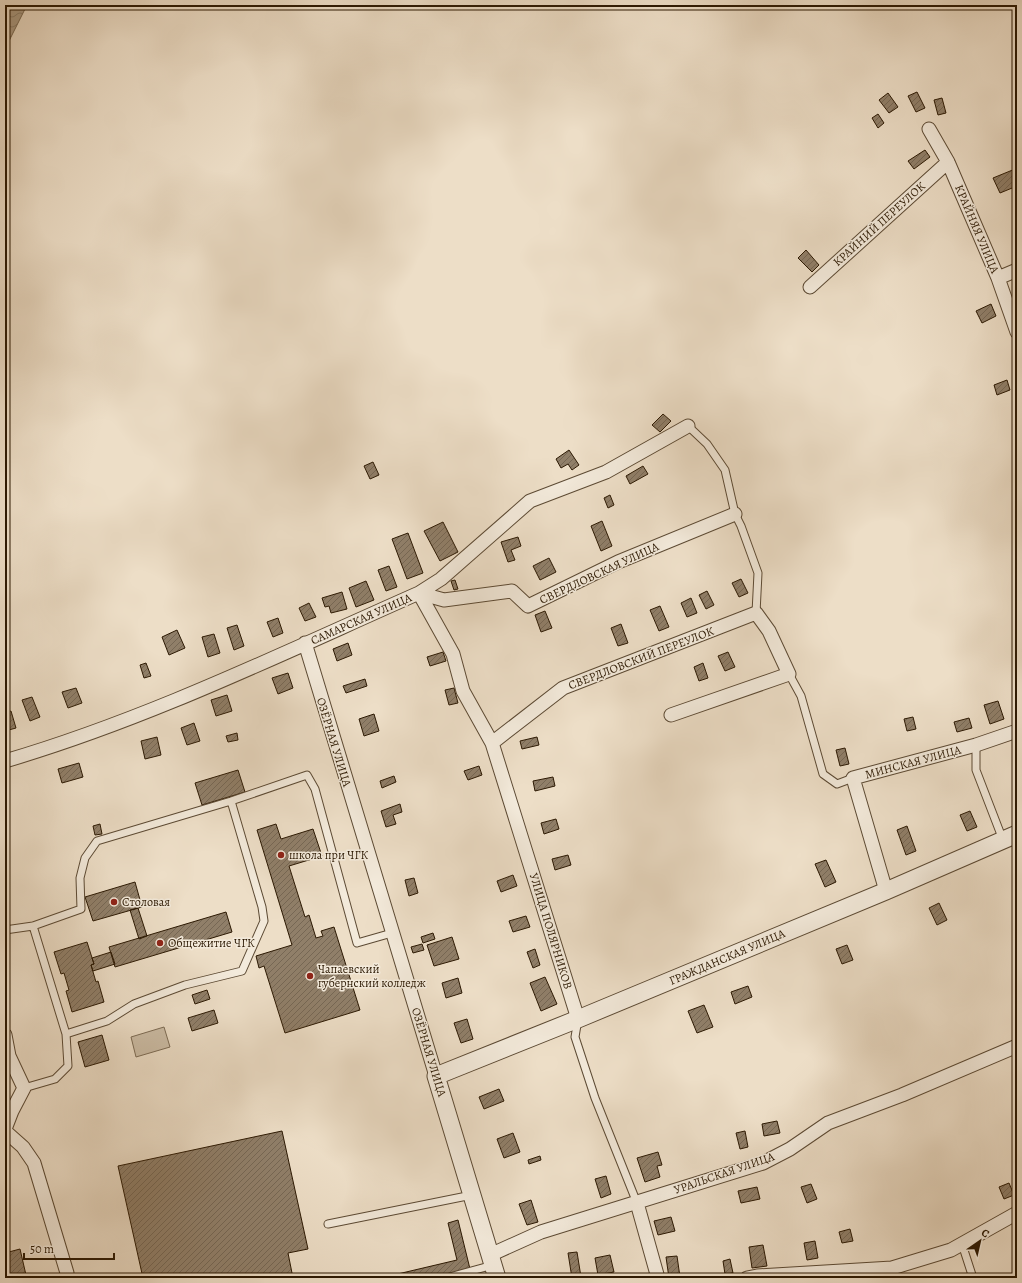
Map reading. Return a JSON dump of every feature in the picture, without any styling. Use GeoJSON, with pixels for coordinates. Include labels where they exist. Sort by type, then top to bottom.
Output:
{"type":"FeatureCollection","features":[{"type":"Feature","properties":{"kind":"street","name":"КРАЙНЯЯ УЛИЦА"},"geometry":{"type":"LineString","coordinates":[[929,129],[948,162],[998,278],[1017,332]]}},
{"type":"Feature","properties":{"kind":"street","name":"КРАЙНИЙ ПЕРЕУЛОК"},"geometry":{"type":"LineString","coordinates":[[810,287],[948,162]]}},
{"type":"Feature","properties":{"kind":"street"},"geometry":{"type":"LineString","coordinates":[[998,278],[1017,270]]}},
{"type":"Feature","properties":{"kind":"street","name":"САМАРСКАЯ УЛИЦА"},"geometry":{"type":"LineString","coordinates":[[5,761],[50,748],[166,705],[419,593],[440,578],[530,501],[606,472],[688,426]]}},
{"type":"Feature","properties":{"kind":"street","name":"СВЕРДЛОВСКАЯ УЛИЦА"},"geometry":{"type":"LineString","coordinates":[[419,593],[444,600],[512,591],[528,606],[618,562],[735,514]]}},
{"type":"Feature","properties":{"kind":"street","name":"УЛИЦА ПОЛЯРНИКОВ"},"geometry":{"type":"LineString","coordinates":[[419,593],[452,654],[463,691],[492,743],[578,1019]]}},
{"type":"Feature","properties":{"kind":"street"},"geometry":{"type":"LineString","coordinates":[[671,716],[789,674],[769,631],[756,613]]}},
{"type":"Feature","properties":{"kind":"street","name":"СВЕРДЛОВСКИЙ ПЕРЕУЛОК"},"geometry":{"type":"LineString","coordinates":[[492,743],[563,688],[756,613]]}},
{"type":"Feature","properties":{"kind":"street","name":"ОЗЁРНАЯ УЛИЦА"},"geometry":{"type":"LineString","coordinates":[[305,643],[493,1266]]}},
{"type":"Feature","properties":{"kind":"street","name":"МИНСКАЯ УЛИЦА"},"geometry":{"type":"LineString","coordinates":[[886,891],[853,778],[976,745],[1017,731]]}},
{"type":"Feature","properties":{"kind":"street","name":"ГРАЖДАНСКАЯ УЛИЦА"},"geometry":{"type":"LineString","coordinates":[[436,1076],[578,1019],[886,891],[1010,837]]}},
{"type":"Feature","properties":{"kind":"street"},"geometry":{"type":"LineString","coordinates":[[5,1035],[9,1056],[24,1088],[12,1111],[5,1130],[23,1147],[34,1163],[67,1273],[67,1278]]}},
{"type":"Feature","properties":{"kind":"street","name":"УРАЛЬСКАЯ УЛИЦА"},"geometry":{"type":"LineString","coordinates":[[493,1266],[541,1232],[763,1163],[790,1149],[828,1123],[902,1095],[1017,1046]]}},
{"type":"Feature","properties":{"kind":"street","name":"УЛИЦА ПОЛЯРНИКОВ"},"geometry":{"type":"LineString","coordinates":[[637,1203],[658,1278]]}},
{"type":"Feature","properties":{"kind":"street"},"geometry":{"type":"LineString","coordinates":[[748,1278],[757,1276],[892,1268],[951,1250],[1017,1213]]}},
{"type":"Feature","properties":{"kind":"lane"},"geometry":{"type":"LineString","coordinates":[[688,426],[708,444],[725,470],[735,514],[741,526],[758,573],[756,613]]}},
{"type":"Feature","properties":{"kind":"lane"},"geometry":{"type":"LineString","coordinates":[[789,674],[801,696],[823,774],[837,784],[853,778]]}},
{"type":"Feature","properties":{"kind":"lane"},"geometry":{"type":"LineString","coordinates":[[976,745],[976,770],[1010,837]]}},
{"type":"Feature","properties":{"kind":"lane"},"geometry":{"type":"LineString","coordinates":[[5,930],[33,926],[81,910],[80,878],[85,858],[97,841],[231,801],[307,775],[316,789],[357,943],[392,933]]}},
{"type":"Feature","properties":{"kind":"lane"},"geometry":{"type":"LineString","coordinates":[[66,1034],[107,1021],[134,1004],[185,984],[242,971],[264,920],[262,906],[231,801]]}},
{"type":"Feature","properties":{"kind":"lane"},"geometry":{"type":"LineString","coordinates":[[24,1088],[55,1080],[68,1066],[66,1034],[33,926]]}},
{"type":"Feature","properties":{"kind":"lane","name":"УЛИЦА ПОЛЯРНИКОВ"},"geometry":{"type":"LineString","coordinates":[[578,1019],[576,1037],[595,1098],[637,1203]]}},
{"type":"Feature","properties":{"kind":"lane"},"geometry":{"type":"LineString","coordinates":[[328,1224],[472,1195]]}},
{"type":"Feature","properties":{"kind":"lane"},"geometry":{"type":"LineString","coordinates":[[962,1244],[972,1278]]}},
{"type":"Feature","properties":{"kind":"lane"},"geometry":{"type":"LineString","coordinates":[[446,1278],[493,1266]]}},
{"type":"Feature","properties":{"kind":"shaded area"},"geometry":{"type":"Polygon","coordinates":[[[164,1027],[170,1047],[136,1057],[131,1037],[164,1027]]]}},
{"type":"Feature","properties":{"kind":"water"},"geometry":{"type":"Polygon","coordinates":[[[5,5],[27,5],[5,49],[5,5]]]}},
{"type":"Feature","properties":{"kind":"building"},"geometry":{"type":"Polygon","coordinates":[[[917,92],[925,108],[916,112],[908,96],[917,92]]]}},
{"type":"Feature","properties":{"kind":"building"},"geometry":{"type":"Polygon","coordinates":[[[888,93],[898,107],[889,113],[879,100],[888,93]]]}},
{"type":"Feature","properties":{"kind":"building"},"geometry":{"type":"Polygon","coordinates":[[[942,98],[946,113],[938,115],[934,100],[942,98]]]}},
{"type":"Feature","properties":{"kind":"building"},"geometry":{"type":"Polygon","coordinates":[[[878,114],[884,123],[878,128],[872,118],[878,114]]]}},
{"type":"Feature","properties":{"kind":"building"},"geometry":{"type":"Polygon","coordinates":[[[925,150],[930,157],[914,169],[908,161],[925,150]]]}},
{"type":"Feature","properties":{"kind":"building"},"geometry":{"type":"Polygon","coordinates":[[[1015,169],[1017,174],[1017,186],[1000,193],[993,178],[1015,169]]]}},
{"type":"Feature","properties":{"kind":"building"},"geometry":{"type":"Polygon","coordinates":[[[806,250],[819,265],[812,272],[798,258],[806,250]]]}},
{"type":"Feature","properties":{"kind":"building"},"geometry":{"type":"Polygon","coordinates":[[[991,304],[996,316],[982,323],[976,311],[991,304]]]}},
{"type":"Feature","properties":{"kind":"building"},"geometry":{"type":"Polygon","coordinates":[[[1007,380],[1010,390],[997,395],[994,385],[1007,380]]]}},
{"type":"Feature","properties":{"kind":"building"},"geometry":{"type":"Polygon","coordinates":[[[663,414],[671,421],[660,432],[652,425],[663,414]]]}},
{"type":"Feature","properties":{"kind":"building"},"geometry":{"type":"Polygon","coordinates":[[[569,450],[579,465],[572,470],[568,464],[561,468],[556,459],[569,450]]]}},
{"type":"Feature","properties":{"kind":"building"},"geometry":{"type":"Polygon","coordinates":[[[373,462],[379,475],[370,479],[364,466],[373,462]]]}},
{"type":"Feature","properties":{"kind":"building"},"geometry":{"type":"Polygon","coordinates":[[[643,466],[648,474],[630,484],[626,476],[643,466]]]}},
{"type":"Feature","properties":{"kind":"building"},"geometry":{"type":"Polygon","coordinates":[[[610,495],[614,505],[608,508],[604,498],[610,495]]]}},
{"type":"Feature","properties":{"kind":"building"},"geometry":{"type":"Polygon","coordinates":[[[602,521],[612,546],[601,551],[591,526],[602,521]]]}},
{"type":"Feature","properties":{"kind":"building"},"geometry":{"type":"Polygon","coordinates":[[[443,522],[458,552],[440,561],[424,531],[443,522]]]}},
{"type":"Feature","properties":{"kind":"building"},"geometry":{"type":"Polygon","coordinates":[[[408,533],[423,573],[407,579],[392,539],[408,533]]]}},
{"type":"Feature","properties":{"kind":"building"},"geometry":{"type":"Polygon","coordinates":[[[518,537],[521,546],[511,550],[515,560],[508,562],[501,542],[518,537]]]}},
{"type":"Feature","properties":{"kind":"building"},"geometry":{"type":"Polygon","coordinates":[[[549,558],[556,572],[540,580],[533,566],[549,558]]]}},
{"type":"Feature","properties":{"kind":"building"},"geometry":{"type":"Polygon","coordinates":[[[389,566],[397,587],[386,591],[378,570],[389,566]]]}},
{"type":"Feature","properties":{"kind":"building"},"geometry":{"type":"Polygon","coordinates":[[[741,579],[748,593],[739,597],[732,583],[741,579]]]}},
{"type":"Feature","properties":{"kind":"building"},"geometry":{"type":"Polygon","coordinates":[[[455,580],[458,589],[454,590],[451,581],[455,580]]]}},
{"type":"Feature","properties":{"kind":"building"},"geometry":{"type":"Polygon","coordinates":[[[366,581],[374,600],[356,607],[349,588],[366,581]]]}},
{"type":"Feature","properties":{"kind":"building"},"geometry":{"type":"Polygon","coordinates":[[[707,591],[714,605],[706,609],[699,595],[707,591]]]}},
{"type":"Feature","properties":{"kind":"building"},"geometry":{"type":"Polygon","coordinates":[[[342,592],[347,609],[331,613],[329,606],[325,607],[322,598],[342,592]]]}},
{"type":"Feature","properties":{"kind":"building"},"geometry":{"type":"Polygon","coordinates":[[[691,598],[697,613],[687,617],[681,603],[691,598]]]}},
{"type":"Feature","properties":{"kind":"building"},"geometry":{"type":"Polygon","coordinates":[[[309,603],[316,617],[305,621],[299,608],[309,603]]]}},
{"type":"Feature","properties":{"kind":"building"},"geometry":{"type":"Polygon","coordinates":[[[660,606],[669,627],[659,631],[650,610],[660,606]]]}},
{"type":"Feature","properties":{"kind":"building"},"geometry":{"type":"Polygon","coordinates":[[[545,611],[552,628],[541,632],[535,615],[545,611]]]}},
{"type":"Feature","properties":{"kind":"building"},"geometry":{"type":"Polygon","coordinates":[[[278,618],[283,633],[273,637],[267,622],[278,618]]]}},
{"type":"Feature","properties":{"kind":"building"},"geometry":{"type":"Polygon","coordinates":[[[621,624],[628,643],[618,646],[611,628],[621,624]]]}},
{"type":"Feature","properties":{"kind":"building"},"geometry":{"type":"Polygon","coordinates":[[[237,625],[244,646],[234,650],[227,628],[237,625]]]}},
{"type":"Feature","properties":{"kind":"building"},"geometry":{"type":"Polygon","coordinates":[[[177,630],[185,648],[169,655],[162,637],[177,630]]]}},
{"type":"Feature","properties":{"kind":"building"},"geometry":{"type":"Polygon","coordinates":[[[214,634],[220,653],[208,657],[202,637],[214,634]]]}},
{"type":"Feature","properties":{"kind":"building"},"geometry":{"type":"Polygon","coordinates":[[[348,643],[352,655],[337,661],[333,649],[348,643]]]}},
{"type":"Feature","properties":{"kind":"building"},"geometry":{"type":"Polygon","coordinates":[[[443,652],[446,661],[430,666],[427,657],[443,652]]]}},
{"type":"Feature","properties":{"kind":"building"},"geometry":{"type":"Polygon","coordinates":[[[728,652],[735,667],[725,671],[718,656],[728,652]]]}},
{"type":"Feature","properties":{"kind":"building"},"geometry":{"type":"Polygon","coordinates":[[[146,663],[151,676],[144,678],[140,665],[146,663]]]}},
{"type":"Feature","properties":{"kind":"building"},"geometry":{"type":"Polygon","coordinates":[[[703,663],[708,678],[699,681],[694,667],[703,663]]]}},
{"type":"Feature","properties":{"kind":"building"},"geometry":{"type":"Polygon","coordinates":[[[288,673],[293,688],[278,694],[272,678],[288,673]]]}},
{"type":"Feature","properties":{"kind":"building"},"geometry":{"type":"Polygon","coordinates":[[[365,679],[367,686],[346,693],[343,686],[365,679]]]}},
{"type":"Feature","properties":{"kind":"building"},"geometry":{"type":"Polygon","coordinates":[[[76,688],[82,703],[68,708],[62,692],[76,688]]]}},
{"type":"Feature","properties":{"kind":"building"},"geometry":{"type":"Polygon","coordinates":[[[454,688],[458,703],[449,705],[445,690],[454,688]]]}},
{"type":"Feature","properties":{"kind":"building"},"geometry":{"type":"Polygon","coordinates":[[[227,695],[232,711],[216,716],[211,700],[227,695]]]}},
{"type":"Feature","properties":{"kind":"building"},"geometry":{"type":"Polygon","coordinates":[[[32,697],[40,717],[30,721],[22,700],[32,697]]]}},
{"type":"Feature","properties":{"kind":"building"},"geometry":{"type":"Polygon","coordinates":[[[998,701],[1004,719],[990,724],[984,705],[998,701]]]}},
{"type":"Feature","properties":{"kind":"building"},"geometry":{"type":"Polygon","coordinates":[[[11,711],[16,728],[5,731],[5,713],[11,711]]]}},
{"type":"Feature","properties":{"kind":"building"},"geometry":{"type":"Polygon","coordinates":[[[374,714],[379,731],[364,736],[359,719],[374,714]]]}},
{"type":"Feature","properties":{"kind":"building"},"geometry":{"type":"Polygon","coordinates":[[[913,717],[916,729],[907,731],[904,719],[913,717]]]}},
{"type":"Feature","properties":{"kind":"building"},"geometry":{"type":"Polygon","coordinates":[[[969,718],[972,728],[957,732],[954,722],[969,718]]]}},
{"type":"Feature","properties":{"kind":"building"},"geometry":{"type":"Polygon","coordinates":[[[194,723],[200,741],[187,745],[181,728],[194,723]]]}},
{"type":"Feature","properties":{"kind":"building"},"geometry":{"type":"Polygon","coordinates":[[[237,733],[238,740],[228,742],[226,736],[237,733]]]}},
{"type":"Feature","properties":{"kind":"building"},"geometry":{"type":"Polygon","coordinates":[[[157,737],[161,755],[145,759],[141,741],[157,737]]]}},
{"type":"Feature","properties":{"kind":"building"},"geometry":{"type":"Polygon","coordinates":[[[537,737],[539,745],[522,749],[520,741],[537,737]]]}},
{"type":"Feature","properties":{"kind":"building"},"geometry":{"type":"Polygon","coordinates":[[[845,748],[849,764],[840,766],[836,750],[845,748]]]}},
{"type":"Feature","properties":{"kind":"building"},"geometry":{"type":"Polygon","coordinates":[[[79,763],[83,777],[62,783],[58,769],[79,763]]]}},
{"type":"Feature","properties":{"kind":"building"},"geometry":{"type":"Polygon","coordinates":[[[479,766],[482,775],[468,780],[464,771],[479,766]]]}},
{"type":"Feature","properties":{"kind":"building"},"geometry":{"type":"Polygon","coordinates":[[[238,770],[245,792],[202,805],[195,783],[238,770]]]}},
{"type":"Feature","properties":{"kind":"building"},"geometry":{"type":"Polygon","coordinates":[[[394,776],[396,782],[382,788],[380,781],[394,776]]]}},
{"type":"Feature","properties":{"kind":"building"},"geometry":{"type":"Polygon","coordinates":[[[553,777],[555,786],[535,791],[533,781],[553,777]]]}},
{"type":"Feature","properties":{"kind":"building"},"geometry":{"type":"Polygon","coordinates":[[[400,804],[402,812],[393,815],[396,824],[386,827],[381,811],[400,804]]]}},
{"type":"Feature","properties":{"kind":"building"},"geometry":{"type":"Polygon","coordinates":[[[970,811],[977,827],[967,831],[960,815],[970,811]]]}},
{"type":"Feature","properties":{"kind":"building"},"geometry":{"type":"Polygon","coordinates":[[[556,819],[559,829],[544,834],[541,823],[556,819]]]}},
{"type":"Feature","properties":{"kind":"building"},"geometry":{"type":"Polygon","coordinates":[[[100,824],[102,834],[95,835],[93,826],[100,824]]]}},
{"type":"Feature","properties":{"kind":"building"},"geometry":{"type":"Polygon","coordinates":[[[276,824],[281,839],[313,829],[322,856],[289,866],[305,917],[309,915],[316,938],[323,936],[321,931],[334,927],[360,1010],[285,1033],[264,966],[259,968],[256,956],[292,945],[257,830],[276,824]]]}},
{"type":"Feature","properties":{"kind":"building"},"geometry":{"type":"Polygon","coordinates":[[[907,826],[916,851],[906,855],[897,830],[907,826]]]}},
{"type":"Feature","properties":{"kind":"building"},"geometry":{"type":"Polygon","coordinates":[[[568,855],[571,865],[555,870],[552,859],[568,855]]]}},
{"type":"Feature","properties":{"kind":"building"},"geometry":{"type":"Polygon","coordinates":[[[826,860],[836,882],[825,887],[815,864],[826,860]]]}},
{"type":"Feature","properties":{"kind":"building"},"geometry":{"type":"Polygon","coordinates":[[[513,875],[517,886],[501,892],[497,881],[513,875]]]}},
{"type":"Feature","properties":{"kind":"building"},"geometry":{"type":"Polygon","coordinates":[[[414,878],[418,893],[409,896],[405,880],[414,878]]]}},
{"type":"Feature","properties":{"kind":"building","name":"Столовая"},"geometry":{"type":"Polygon","coordinates":[[[135,882],[142,907],[93,921],[85,897],[135,882]]]}},
{"type":"Feature","properties":{"kind":"building"},"geometry":{"type":"Polygon","coordinates":[[[939,903],[947,920],[937,925],[929,908],[939,903]]]}},
{"type":"Feature","properties":{"kind":"building"},"geometry":{"type":"Polygon","coordinates":[[[138,908],[147,936],[139,939],[130,910],[138,908]]]}},
{"type":"Feature","properties":{"kind":"building","name":"Общежитие ЧГК"},"geometry":{"type":"Polygon","coordinates":[[[226,912],[232,932],[115,967],[109,947],[226,912]]]}},
{"type":"Feature","properties":{"kind":"building"},"geometry":{"type":"Polygon","coordinates":[[[526,916],[530,927],[513,932],[509,921],[526,916]]]}},
{"type":"Feature","properties":{"kind":"building"},"geometry":{"type":"Polygon","coordinates":[[[433,933],[435,939],[423,943],[421,937],[433,933]]]}},
{"type":"Feature","properties":{"kind":"building"},"geometry":{"type":"Polygon","coordinates":[[[452,937],[459,959],[434,966],[427,945],[452,937]]]}},
{"type":"Feature","properties":{"kind":"building"},"geometry":{"type":"Polygon","coordinates":[[[87,942],[94,964],[91,965],[96,982],[98,981],[104,1002],[72,1012],[66,991],[69,990],[64,973],[61,974],[54,952],[87,942]]]}},
{"type":"Feature","properties":{"kind":"building"},"geometry":{"type":"Polygon","coordinates":[[[422,944],[424,950],[413,953],[411,947],[422,944]]]}},
{"type":"Feature","properties":{"kind":"building"},"geometry":{"type":"Polygon","coordinates":[[[847,945],[853,960],[842,964],[836,949],[847,945]]]}},
{"type":"Feature","properties":{"kind":"building"},"geometry":{"type":"Polygon","coordinates":[[[535,949],[540,965],[533,968],[527,952],[535,949]]]}},
{"type":"Feature","properties":{"kind":"building"},"geometry":{"type":"Polygon","coordinates":[[[111,952],[115,964],[93,971],[91,965],[94,964],[92,958],[111,952]]]}},
{"type":"Feature","properties":{"kind":"building"},"geometry":{"type":"Polygon","coordinates":[[[545,977],[557,1004],[541,1011],[530,983],[545,977]]]}},
{"type":"Feature","properties":{"kind":"building"},"geometry":{"type":"Polygon","coordinates":[[[458,978],[462,993],[446,998],[442,983],[458,978]]]}},
{"type":"Feature","properties":{"kind":"building"},"geometry":{"type":"Polygon","coordinates":[[[748,986],[752,997],[735,1004],[731,992],[748,986]]]}},
{"type":"Feature","properties":{"kind":"building"},"geometry":{"type":"Polygon","coordinates":[[[207,990],[210,999],[195,1004],[192,995],[207,990]]]}},
{"type":"Feature","properties":{"kind":"building"},"geometry":{"type":"Polygon","coordinates":[[[704,1005],[713,1027],[697,1033],[688,1011],[704,1005]]]}},
{"type":"Feature","properties":{"kind":"building"},"geometry":{"type":"Polygon","coordinates":[[[214,1010],[218,1023],[192,1031],[188,1018],[214,1010]]]}},
{"type":"Feature","properties":{"kind":"building"},"geometry":{"type":"Polygon","coordinates":[[[467,1019],[473,1039],[461,1043],[454,1023],[467,1019]]]}},
{"type":"Feature","properties":{"kind":"building"},"geometry":{"type":"Polygon","coordinates":[[[102,1035],[109,1060],[85,1067],[78,1042],[102,1035]]]}},
{"type":"Feature","properties":{"kind":"building"},"geometry":{"type":"Polygon","coordinates":[[[499,1089],[504,1101],[484,1109],[479,1097],[499,1089]]]}},
{"type":"Feature","properties":{"kind":"building"},"geometry":{"type":"Polygon","coordinates":[[[777,1121],[780,1133],[764,1136],[762,1124],[777,1121]]]}},
{"type":"Feature","properties":{"kind":"building"},"geometry":{"type":"Polygon","coordinates":[[[282,1131],[308,1249],[288,1253],[293,1278],[143,1278],[118,1166],[282,1131]]]}},
{"type":"Feature","properties":{"kind":"building"},"geometry":{"type":"Polygon","coordinates":[[[745,1131],[748,1147],[740,1149],[736,1133],[745,1131]]]}},
{"type":"Feature","properties":{"kind":"building"},"geometry":{"type":"Polygon","coordinates":[[[513,1133],[520,1152],[504,1158],[497,1139],[513,1133]]]}},
{"type":"Feature","properties":{"kind":"building"},"geometry":{"type":"Polygon","coordinates":[[[658,1152],[662,1165],[657,1166],[660,1177],[645,1182],[637,1158],[658,1152]]]}},
{"type":"Feature","properties":{"kind":"building"},"geometry":{"type":"Polygon","coordinates":[[[540,1156],[541,1160],[529,1164],[528,1160],[540,1156]]]}},
{"type":"Feature","properties":{"kind":"building"},"geometry":{"type":"Polygon","coordinates":[[[606,1176],[611,1194],[601,1198],[595,1179],[606,1176]]]}},
{"type":"Feature","properties":{"kind":"building"},"geometry":{"type":"Polygon","coordinates":[[[1009,1183],[1014,1195],[1004,1199],[999,1187],[1009,1183]]]}},
{"type":"Feature","properties":{"kind":"building"},"geometry":{"type":"Polygon","coordinates":[[[811,1184],[817,1199],[807,1203],[801,1187],[811,1184]]]}},
{"type":"Feature","properties":{"kind":"building"},"geometry":{"type":"Polygon","coordinates":[[[757,1187],[760,1199],[741,1203],[738,1191],[757,1187]]]}},
{"type":"Feature","properties":{"kind":"building"},"geometry":{"type":"Polygon","coordinates":[[[531,1200],[538,1222],[527,1225],[519,1204],[531,1200]]]}},
{"type":"Feature","properties":{"kind":"building"},"geometry":{"type":"Polygon","coordinates":[[[671,1217],[675,1231],[658,1235],[654,1221],[671,1217]]]}},
{"type":"Feature","properties":{"kind":"building"},"geometry":{"type":"Polygon","coordinates":[[[458,1220],[470,1269],[430,1278],[385,1278],[457,1260],[448,1223],[458,1220]]]}},
{"type":"Feature","properties":{"kind":"building"},"geometry":{"type":"Polygon","coordinates":[[[850,1229],[853,1241],[842,1243],[839,1232],[850,1229]]]}},
{"type":"Feature","properties":{"kind":"building"},"geometry":{"type":"Polygon","coordinates":[[[815,1241],[818,1258],[807,1260],[804,1243],[815,1241]]]}},
{"type":"Feature","properties":{"kind":"building"},"geometry":{"type":"Polygon","coordinates":[[[763,1245],[767,1266],[752,1268],[749,1247],[763,1245]]]}},
{"type":"Feature","properties":{"kind":"building"},"geometry":{"type":"Polygon","coordinates":[[[20,1249],[26,1275],[8,1278],[5,1265],[5,1253],[20,1249]]]}},
{"type":"Feature","properties":{"kind":"building"},"geometry":{"type":"Polygon","coordinates":[[[577,1252],[581,1277],[572,1278],[568,1253],[577,1252]]]}},
{"type":"Feature","properties":{"kind":"building"},"geometry":{"type":"Polygon","coordinates":[[[610,1255],[614,1272],[598,1275],[595,1258],[610,1255]]]}},
{"type":"Feature","properties":{"kind":"building"},"geometry":{"type":"Polygon","coordinates":[[[677,1256],[680,1277],[669,1278],[666,1257],[677,1256]]]}},
{"type":"Feature","properties":{"kind":"building"},"geometry":{"type":"Polygon","coordinates":[[[730,1259],[733,1273],[725,1274],[723,1261],[730,1259]]]}},
{"type":"Feature","properties":{"kind":"place","name":"школа при ЧГК"},"geometry":{"type":"Point","coordinates":[281,855]}},
{"type":"Feature","properties":{"kind":"place","name":"Столовая"},"geometry":{"type":"Point","coordinates":[114,902]}},
{"type":"Feature","properties":{"kind":"place","name":"Общежитие ЧГК"},"geometry":{"type":"Point","coordinates":[160,943]}},
{"type":"Feature","properties":{"kind":"place","name":"Чапаевский губернский колледж"},"geometry":{"type":"Point","coordinates":[310,976]}}]}
